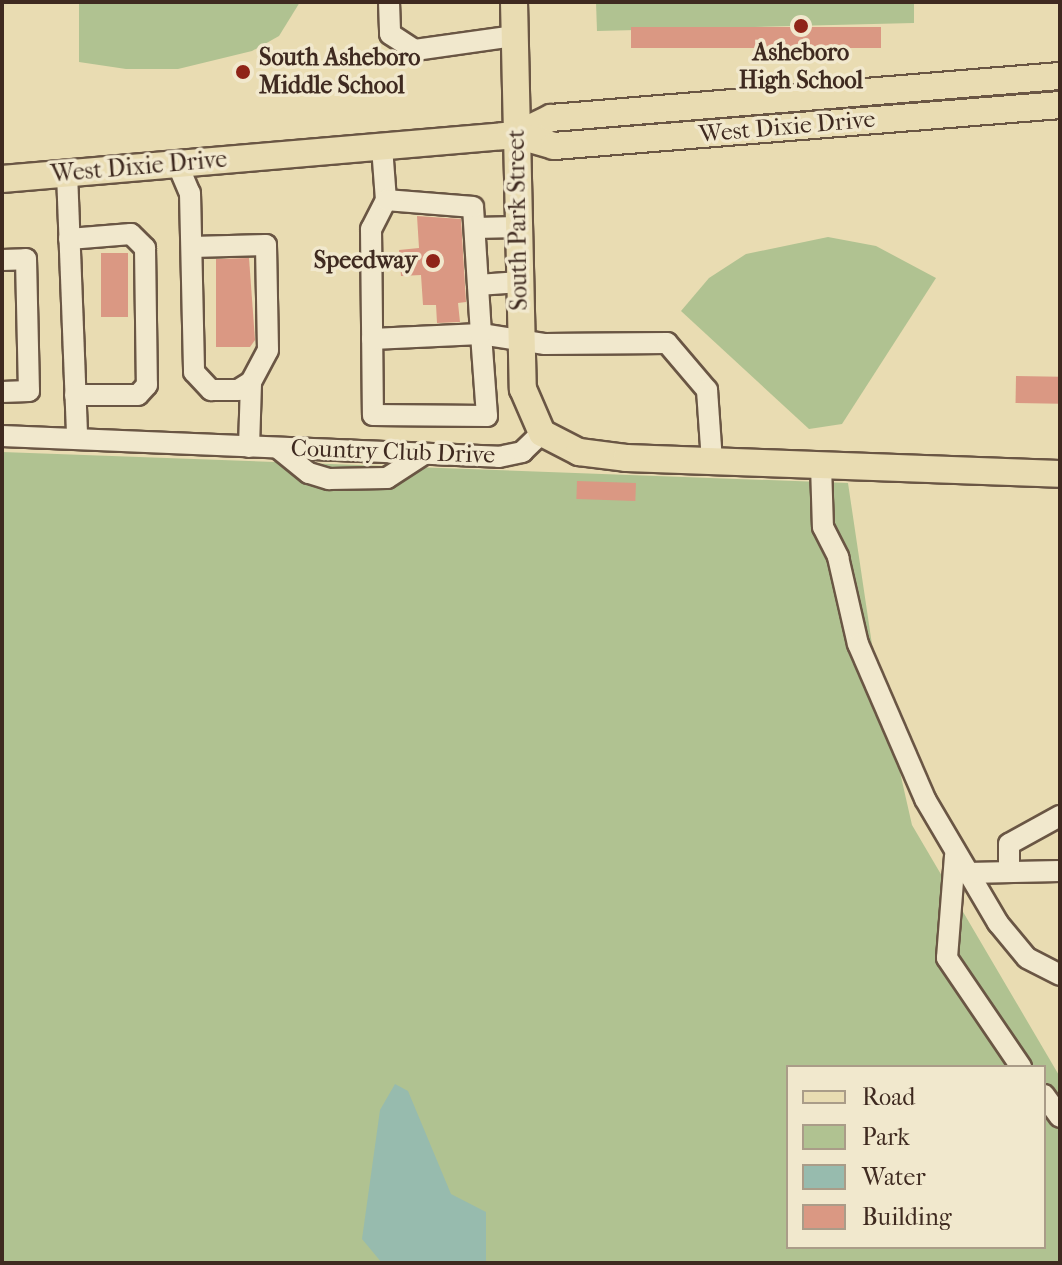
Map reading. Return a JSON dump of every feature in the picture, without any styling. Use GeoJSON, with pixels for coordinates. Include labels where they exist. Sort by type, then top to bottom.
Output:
{"type":"FeatureCollection","features":[{"type":"Feature","properties":{"kind":"main road","name":"South Park Street"},"geometry":{"type":"LineString","coordinates":[[514,2],[525,403],[542,433]]}},
{"type":"Feature","properties":{"kind":"main road","name":"West Dixie Drive"},"geometry":{"type":"LineString","coordinates":[[2,179],[516,135],[551,118],[1060,76]]}},
{"type":"Feature","properties":{"kind":"main road","name":"West Dixie Drive"},"geometry":{"type":"LineString","coordinates":[[516,135],[554,146],[1060,105]]}},
{"type":"Feature","properties":{"kind":"main road"},"geometry":{"type":"LineString","coordinates":[[542,433],[579,452],[712,461],[1060,474]]}},
{"type":"Feature","properties":{"kind":"street"},"geometry":{"type":"LineString","coordinates":[[389,2],[390,34],[415,50],[515,36]]}},
{"type":"Feature","properties":{"kind":"street"},"geometry":{"type":"LineString","coordinates":[[382,147],[386,200],[371,229],[373,415],[487,416],[475,228],[468,202],[386,200]]}},
{"type":"Feature","properties":{"kind":"street"},"geometry":{"type":"LineString","coordinates":[[177,163],[190,193],[194,372],[211,390],[251,382]]}},
{"type":"Feature","properties":{"kind":"street"},"geometry":{"type":"LineString","coordinates":[[67,173],[77,438]]}},
{"type":"Feature","properties":{"kind":"street"},"geometry":{"type":"LineString","coordinates":[[475,228],[518,227]]}},
{"type":"Feature","properties":{"kind":"street"},"geometry":{"type":"LineString","coordinates":[[69,239],[131,234],[143,242],[148,379],[138,395],[75,395]]}},
{"type":"Feature","properties":{"kind":"street"},"geometry":{"type":"LineString","coordinates":[[192,247],[266,245],[268,350],[251,382],[249,447]]}},
{"type":"Feature","properties":{"kind":"street"},"geometry":{"type":"LineString","coordinates":[[2,384],[17,362],[8,260],[26,259],[29,391],[2,392]]}},
{"type":"Feature","properties":{"kind":"street"},"geometry":{"type":"LineString","coordinates":[[478,285],[520,282]]}},
{"type":"Feature","properties":{"kind":"street"},"geometry":{"type":"LineString","coordinates":[[372,339],[481,334],[521,339],[667,343],[707,390],[712,461]]}},
{"type":"Feature","properties":{"kind":"street"},"geometry":{"type":"LineString","coordinates":[[394,453],[398,416]]}},
{"type":"Feature","properties":{"kind":"street","name":"Country Club Drive"},"geometry":{"type":"LineString","coordinates":[[2,436],[499,457],[522,452],[542,433]]}},
{"type":"Feature","properties":{"kind":"street"},"geometry":{"type":"LineString","coordinates":[[279,449],[329,479],[387,478],[424,454]]}},
{"type":"Feature","properties":{"kind":"street"},"geometry":{"type":"LineString","coordinates":[[821,465],[823,527],[838,557],[858,644],[961,864],[1027,958],[1060,975]]}},
{"type":"Feature","properties":{"kind":"street"},"geometry":{"type":"LineString","coordinates":[[1009,872],[1009,844],[1060,816]]}},
{"type":"Feature","properties":{"kind":"street"},"geometry":{"type":"LineString","coordinates":[[961,864],[1009,872],[1060,871]]}},
{"type":"Feature","properties":{"kind":"street"},"geometry":{"type":"LineString","coordinates":[[961,864],[947,958],[1020,1065]]}},
{"type":"Feature","properties":{"kind":"street"},"geometry":{"type":"LineString","coordinates":[[1046,1098],[1060,1117]]}},
{"type":"Feature","properties":{"kind":"green space"},"geometry":{"type":"Polygon","coordinates":[[[79,2],[300,2],[279,36],[252,51],[178,69],[126,69],[79,62],[79,2]]]}},
{"type":"Feature","properties":{"kind":"green space"},"geometry":{"type":"Polygon","coordinates":[[[596,2],[914,2],[914,23],[597,31],[596,2]]]}},
{"type":"Feature","properties":{"kind":"green space"},"geometry":{"type":"Polygon","coordinates":[[[828,237],[876,246],[936,278],[842,424],[809,429],[681,311],[709,278],[746,254],[828,237]]]}},
{"type":"Feature","properties":{"kind":"green space"},"geometry":{"type":"Polygon","coordinates":[[[2,452],[848,483],[874,658],[912,825],[1060,1077],[1060,1263],[2,1261],[2,452]]]}},
{"type":"Feature","properties":{"kind":"water"},"geometry":{"type":"Polygon","coordinates":[[[395,1084],[408,1091],[451,1194],[486,1212],[486,1263],[382,1263],[362,1239],[380,1110],[395,1084]]]}},
{"type":"Feature","properties":{"kind":"building"},"geometry":{"type":"Polygon","coordinates":[[[631,27],[881,27],[881,48],[631,48],[631,27]]]}},
{"type":"Feature","properties":{"kind":"building"},"geometry":{"type":"Polygon","coordinates":[[[417,216],[461,219],[466,302],[458,303],[460,322],[437,323],[436,305],[423,305],[421,275],[401,276],[399,250],[419,248],[417,216]]]}},
{"type":"Feature","properties":{"kind":"building"},"geometry":{"type":"Polygon","coordinates":[[[101,253],[128,253],[128,317],[101,317],[101,253]]]}},
{"type":"Feature","properties":{"kind":"building"},"geometry":{"type":"Polygon","coordinates":[[[249,258],[255,340],[250,347],[216,347],[216,259],[249,258]]]}},
{"type":"Feature","properties":{"kind":"building"},"geometry":{"type":"Polygon","coordinates":[[[1016,376],[1060,377],[1060,404],[1016,403],[1016,376]]]}},
{"type":"Feature","properties":{"kind":"building"},"geometry":{"type":"Polygon","coordinates":[[[577,481],[636,483],[635,501],[576,499],[577,481]]]}},
{"type":"Feature","properties":{"kind":"place","name":"Asheboro High School"},"geometry":{"type":"Point","coordinates":[801,26]}},
{"type":"Feature","properties":{"kind":"place","name":"South Asheboro Middle School"},"geometry":{"type":"Point","coordinates":[243,72]}},
{"type":"Feature","properties":{"kind":"place","name":"Speedway"},"geometry":{"type":"Point","coordinates":[433,261]}}]}
